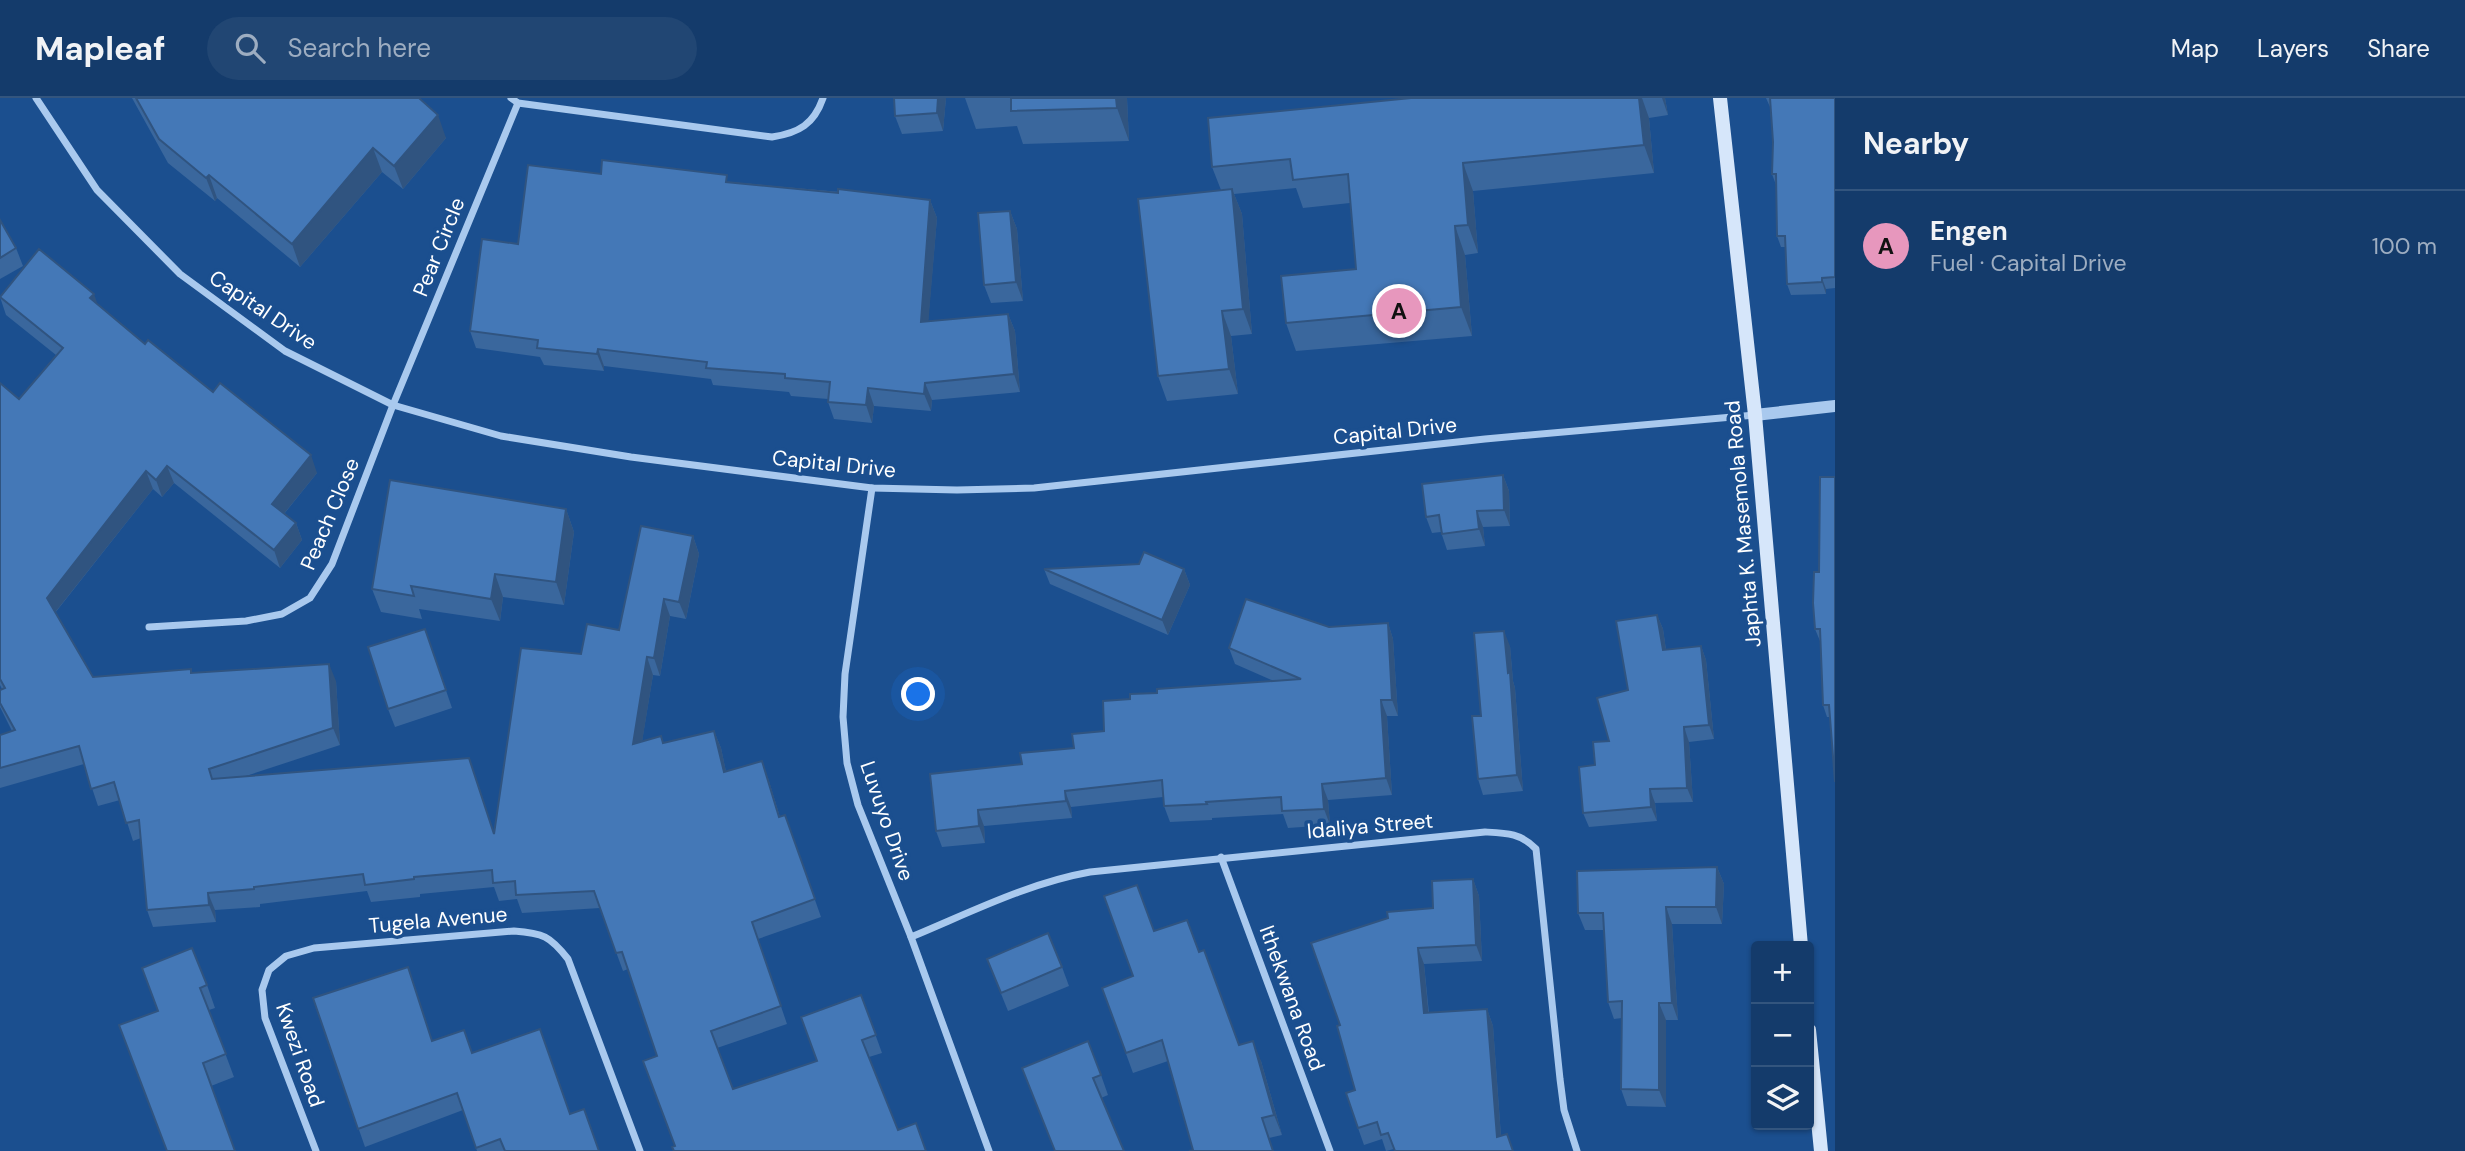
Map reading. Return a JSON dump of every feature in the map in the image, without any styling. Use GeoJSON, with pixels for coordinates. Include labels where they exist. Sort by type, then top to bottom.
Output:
{"type":"FeatureCollection","features":[{"type":"Feature","properties":{"kind":"main road","name":"Japhta K. Masemola Road"},"geometry":{"type":"LineString","coordinates":[[1720,98],[1755,415],[1801,941]]}},
{"type":"Feature","properties":{"kind":"main road"},"geometry":{"type":"LineString","coordinates":[[1813,1067],[1821,1151]]}},
{"type":"Feature","properties":{"kind":"street","name":"Capital Drive"},"geometry":{"type":"LineString","coordinates":[[36,98],[97,190],[180,274],[285,351],[393,404],[501,436],[631,457],[872,488],[1034,488],[1485,439],[1755,415]]}},
{"type":"Feature","properties":{"kind":"street","name":"Pear Circle"},"geometry":{"type":"LineString","coordinates":[[393,404],[514,101],[772,136],[791,134],[807,126],[818,112],[823,98]]}},
{"type":"Feature","properties":{"kind":"street","name":"Peach Close"},"geometry":{"type":"LineString","coordinates":[[149,627],[246,621],[282,614],[310,598],[332,564],[393,404]]}},
{"type":"Feature","properties":{"kind":"street"},"geometry":{"type":"LineString","coordinates":[[1755,415],[1835,406]]}},
{"type":"Feature","properties":{"kind":"street","name":"Luvuyo Drive"},"geometry":{"type":"LineString","coordinates":[[872,488],[845,674],[843,717],[847,763],[858,805],[911,937],[989,1151]]}},
{"type":"Feature","properties":{"kind":"street","name":"Idaliya Street"},"geometry":{"type":"LineString","coordinates":[[911,937],[1060,877],[1485,832],[1510,833],[1526,839],[1536,849],[1564,1110],[1577,1151]]}},
{"type":"Feature","properties":{"kind":"street","name":"Ithekwana Road"},"geometry":{"type":"LineString","coordinates":[[1221,858],[1330,1151]]}},
{"type":"Feature","properties":{"kind":"street","name":"Tugela Avenue"},"geometry":{"type":"LineString","coordinates":[[269,970],[285,956],[314,948],[514,931],[533,932],[553,940],[568,959],[640,1151]]}},
{"type":"Feature","properties":{"kind":"street","name":"Kwezi Road"},"geometry":{"type":"LineString","coordinates":[[269,970],[262,990],[265,1018],[316,1151]]}},
{"type":"Feature","properties":{"kind":"building"},"geometry":{"type":"Polygon","coordinates":[[[136,98],[419,98],[438,115],[394,166],[373,148],[292,244],[209,175],[206,178],[159,139],[136,98]]]}},
{"type":"Feature","properties":{"kind":"building"},"geometry":{"type":"Polygon","coordinates":[[[894,98],[938,98],[937,113],[895,116],[894,98]]]}},
{"type":"Feature","properties":{"kind":"building"},"geometry":{"type":"Polygon","coordinates":[[[1011,98],[1116,98],[1117,108],[1011,111],[1011,98]]]}},
{"type":"Feature","properties":{"kind":"building"},"geometry":{"type":"Polygon","coordinates":[[[1411,98],[1639,98],[1644,145],[1463,163],[1468,225],[1455,226],[1461,307],[1286,323],[1281,276],[1356,269],[1348,174],[1293,180],[1290,159],[1212,167],[1208,118],[1411,98]]]}},
{"type":"Feature","properties":{"kind":"building"},"geometry":{"type":"Polygon","coordinates":[[[1770,98],[1835,98],[1835,277],[1822,278],[1822,282],[1787,284],[1785,236],[1777,236],[1776,174],[1772,174],[1770,98]]]}},
{"type":"Feature","properties":{"kind":"building"},"geometry":{"type":"Polygon","coordinates":[[[602,160],[727,175],[726,182],[838,193],[838,189],[930,200],[921,322],[1008,314],[1014,374],[925,383],[924,394],[868,388],[866,405],[828,402],[830,382],[785,378],[785,374],[706,368],[707,362],[598,349],[597,354],[537,348],[538,340],[470,331],[482,239],[518,244],[528,165],[601,174],[602,160]]]}},
{"type":"Feature","properties":{"kind":"building"},"geometry":{"type":"Polygon","coordinates":[[[1232,189],[1243,309],[1222,311],[1229,369],[1158,376],[1138,199],[1232,189]]]}},
{"type":"Feature","properties":{"kind":"building"},"geometry":{"type":"Polygon","coordinates":[[[1010,211],[1016,282],[984,285],[978,213],[1010,211]]]}},
{"type":"Feature","properties":{"kind":"building"},"geometry":{"type":"Polygon","coordinates":[[[0,220],[16,248],[0,258],[0,220]]]}},
{"type":"Feature","properties":{"kind":"building"},"geometry":{"type":"Polygon","coordinates":[[[39,249],[94,294],[90,298],[145,344],[148,340],[213,392],[220,383],[311,455],[272,504],[296,523],[274,550],[167,466],[156,480],[146,471],[47,598],[93,677],[191,669],[191,673],[329,664],[333,728],[209,769],[212,779],[469,758],[494,834],[521,648],[581,654],[587,624],[619,630],[641,526],[693,536],[679,602],[664,599],[654,658],[647,657],[633,744],[661,736],[663,743],[714,731],[724,772],[762,761],[779,817],[785,815],[815,899],[752,922],[781,1006],[711,1031],[733,1089],[817,1061],[801,1017],[861,995],[876,1035],[862,1040],[898,1130],[916,1123],[926,1151],[674,1151],[672,1147],[675,1146],[643,1061],[657,1056],[622,952],[616,953],[594,891],[516,895],[515,881],[493,883],[492,870],[414,877],[365,885],[363,874],[208,893],[209,905],[147,910],[139,820],[126,823],[114,782],[91,789],[79,746],[0,768],[0,735],[15,730],[0,703],[0,690],[5,688],[0,679],[0,383],[19,399],[63,348],[0,297],[39,249]]]}},
{"type":"Feature","properties":{"kind":"building"},"geometry":{"type":"Polygon","coordinates":[[[1503,475],[1504,510],[1477,511],[1479,529],[1442,534],[1439,515],[1426,517],[1422,484],[1503,475]]]}},
{"type":"Feature","properties":{"kind":"building"},"geometry":{"type":"Polygon","coordinates":[[[1820,477],[1835,477],[1835,782],[1829,705],[1823,705],[1820,629],[1815,629],[1813,603],[1814,572],[1819,572],[1820,477]]]}},
{"type":"Feature","properties":{"kind":"building"},"geometry":{"type":"Polygon","coordinates":[[[390,480],[566,509],[556,582],[495,574],[491,599],[411,586],[414,596],[372,589],[390,480]]]}},
{"type":"Feature","properties":{"kind":"building"},"geometry":{"type":"Polygon","coordinates":[[[1144,552],[1184,569],[1162,620],[1044,569],[1139,564],[1144,552]]]}},
{"type":"Feature","properties":{"kind":"building"},"geometry":{"type":"Polygon","coordinates":[[[1246,599],[1329,627],[1388,623],[1392,700],[1381,700],[1386,778],[1322,784],[1324,809],[1282,811],[1281,797],[1164,806],[1162,780],[1065,791],[1066,801],[978,810],[979,826],[936,831],[930,774],[1022,764],[1020,753],[1074,748],[1072,734],[1104,731],[1103,701],[1130,699],[1130,694],[1157,693],[1157,689],[1301,679],[1229,648],[1246,599]]]}},
{"type":"Feature","properties":{"kind":"building"},"geometry":{"type":"Polygon","coordinates":[[[1657,615],[1663,650],[1701,646],[1709,725],[1684,727],[1687,788],[1650,789],[1651,807],[1583,813],[1579,767],[1595,765],[1593,742],[1609,741],[1597,698],[1628,690],[1616,621],[1657,615]]]}},
{"type":"Feature","properties":{"kind":"building"},"geometry":{"type":"Polygon","coordinates":[[[425,629],[446,690],[388,709],[368,647],[425,629]]]}},
{"type":"Feature","properties":{"kind":"building"},"geometry":{"type":"Polygon","coordinates":[[[1504,631],[1508,673],[1510,672],[1517,775],[1478,779],[1472,716],[1481,716],[1474,633],[1504,631]]]}},
{"type":"Feature","properties":{"kind":"building"},"geometry":{"type":"Polygon","coordinates":[[[1717,867],[1716,907],[1666,907],[1672,1003],[1659,1003],[1659,1090],[1621,1089],[1622,1001],[1608,1002],[1603,913],[1578,913],[1577,871],[1717,867]]]}},
{"type":"Feature","properties":{"kind":"building"},"geometry":{"type":"Polygon","coordinates":[[[1473,879],[1476,945],[1418,948],[1424,1013],[1487,1009],[1497,1137],[1507,1134],[1513,1151],[1395,1151],[1388,1133],[1381,1135],[1377,1122],[1358,1128],[1346,1093],[1355,1090],[1337,1026],[1340,1025],[1311,943],[1388,918],[1387,912],[1433,908],[1432,881],[1473,879]]]}},
{"type":"Feature","properties":{"kind":"building"},"geometry":{"type":"Polygon","coordinates":[[[1137,885],[1154,931],[1187,920],[1199,952],[1204,950],[1239,1045],[1253,1041],[1274,1115],[1262,1118],[1273,1151],[1189,1151],[1193,1150],[1162,1040],[1126,1053],[1102,988],[1133,976],[1104,896],[1137,885]]]}},
{"type":"Feature","properties":{"kind":"building"},"geometry":{"type":"Polygon","coordinates":[[[1048,933],[1062,967],[1001,993],[987,959],[1048,933]]]}},
{"type":"Feature","properties":{"kind":"building"},"geometry":{"type":"Polygon","coordinates":[[[192,948],[207,985],[200,988],[226,1054],[203,1063],[235,1151],[167,1151],[119,1025],[158,1011],[142,968],[192,948]]]}},
{"type":"Feature","properties":{"kind":"building"},"geometry":{"type":"Polygon","coordinates":[[[408,967],[432,1041],[464,1030],[472,1053],[540,1029],[570,1114],[584,1109],[599,1151],[505,1151],[500,1139],[476,1148],[457,1093],[358,1129],[313,998],[408,967]]]}},
{"type":"Feature","properties":{"kind":"building"},"geometry":{"type":"Polygon","coordinates":[[[1088,1041],[1101,1075],[1093,1078],[1124,1151],[1055,1151],[1022,1068],[1088,1041]]]}},
{"type":"Feature","properties":{"kind":"place","name":"Engen"},"geometry":{"type":"Point","coordinates":[1399,311]}}]}
